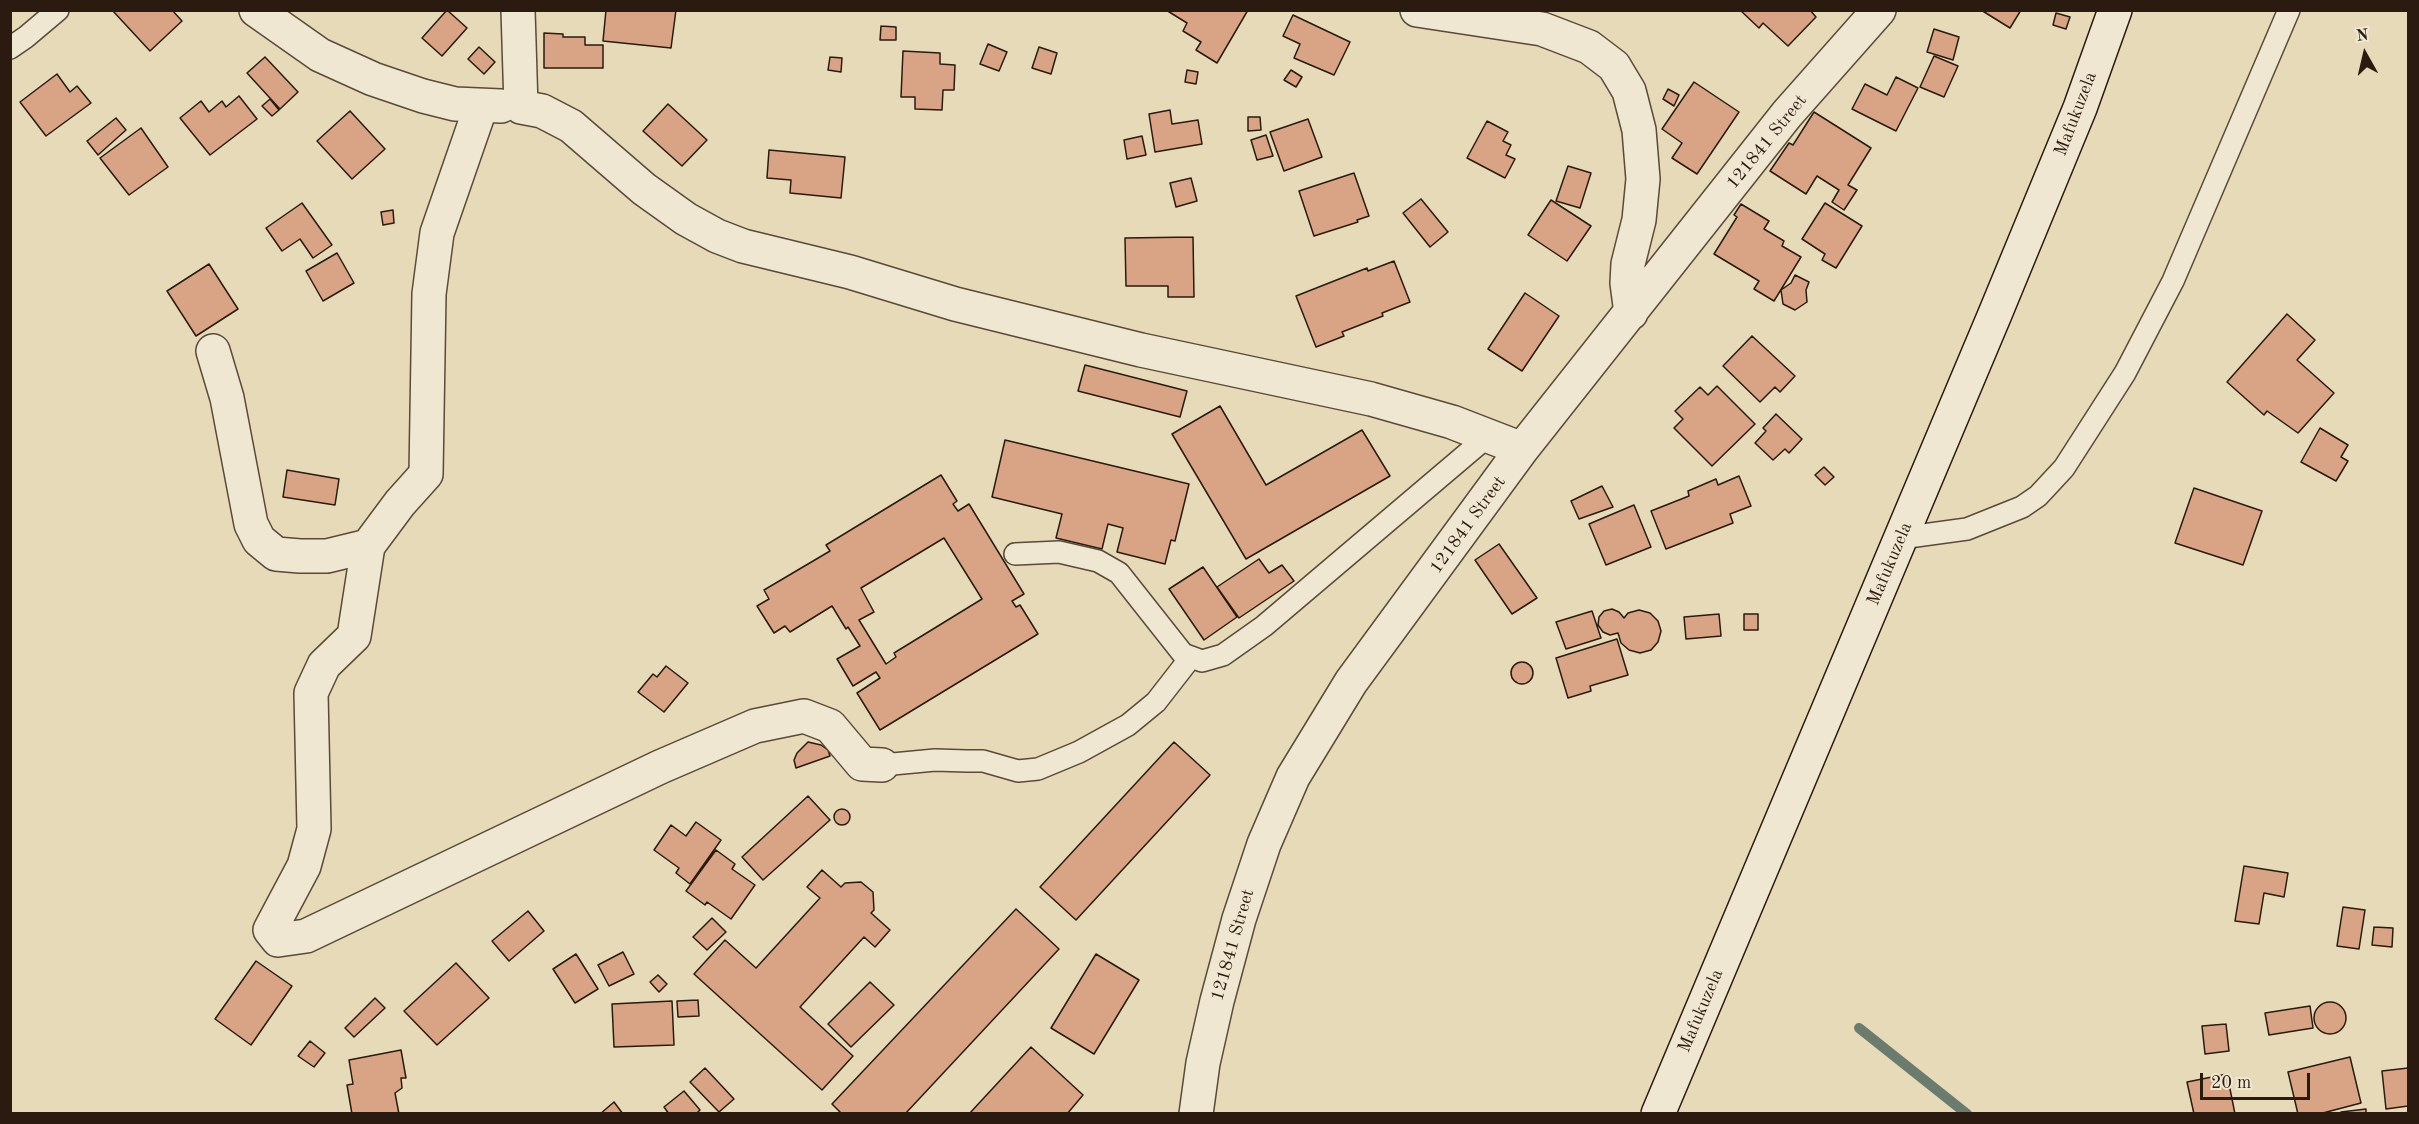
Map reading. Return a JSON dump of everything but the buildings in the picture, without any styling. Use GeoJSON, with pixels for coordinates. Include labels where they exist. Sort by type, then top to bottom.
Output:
{"type":"FeatureCollection","features":[{"type":"Feature","properties":{"kind":"street"},"geometry":{"type":"LineString","coordinates":[[256,10],[320,55],[373,79],[455,104],[521,107],[542,111],[559,118],[589,140],[644,189],[686,219],[717,236],[743,246],[850,272],[955,303],[1141,350],[1371,399],[1452,422],[1522,449]]}},
{"type":"Feature","properties":{"kind":"street"},"geometry":{"type":"LineString","coordinates":[[518,10],[521,107]]}},
{"type":"Feature","properties":{"kind":"street"},"geometry":{"type":"LineString","coordinates":[[1417,10],[1542,29],[1589,47],[1614,66],[1629,91],[1640,130],[1643,179],[1639,220],[1628,264],[1627,283],[1631,313]]}},
{"type":"Feature","properties":{"kind":"street","name":"121841 Street"},"geometry":{"type":"LineString","coordinates":[[1196,1113],[1203,1063],[1239,919],[1264,844],[1293,777],[1351,682],[1522,449],[1787,114],[1879,10]]}},
{"type":"Feature","properties":{"kind":"street","name":"Mafukuzela"},"geometry":{"type":"LineString","coordinates":[[1658,1113],[2080,108],[2115,10]]}},
{"type":"Feature","properties":{"kind":"street"},"geometry":{"type":"LineString","coordinates":[[482,106],[437,233],[429,294],[426,474],[400,503],[368,546],[354,636],[324,665],[311,693],[314,829],[304,866],[270,930],[278,940],[306,936],[660,767],[755,726],[804,716],[830,726],[862,764],[882,765]]}},
{"type":"Feature","properties":{"kind":"street"},"geometry":{"type":"LineString","coordinates":[[213,351],[227,398],[251,524],[259,540],[276,554],[300,556],[327,556],[368,546]]}},
{"type":"Feature","properties":{"kind":"lane"},"geometry":{"type":"LineString","coordinates":[[10,48],[27,37],[58,10]]}},
{"type":"Feature","properties":{"kind":"lane"},"geometry":{"type":"LineString","coordinates":[[1901,538],[1967,529],[2022,507],[2038,496],[2064,468],[2125,373],[2173,281],[2289,10]]}},
{"type":"Feature","properties":{"kind":"lane"},"geometry":{"type":"LineString","coordinates":[[1015,554],[1059,552],[1098,561],[1119,573],[1183,654],[1202,660],[1223,655],[1264,626],[1488,436]]}},
{"type":"Feature","properties":{"kind":"lane"},"geometry":{"type":"LineString","coordinates":[[882,765],[935,760],[983,761],[1018,771],[1038,770],[1079,752],[1128,725],[1156,702],[1191,657]]}},
{"type":"Feature","properties":{"kind":"waterway"},"geometry":{"type":"LineString","coordinates":[[1859,1028],[1967,1114]]}}]}
